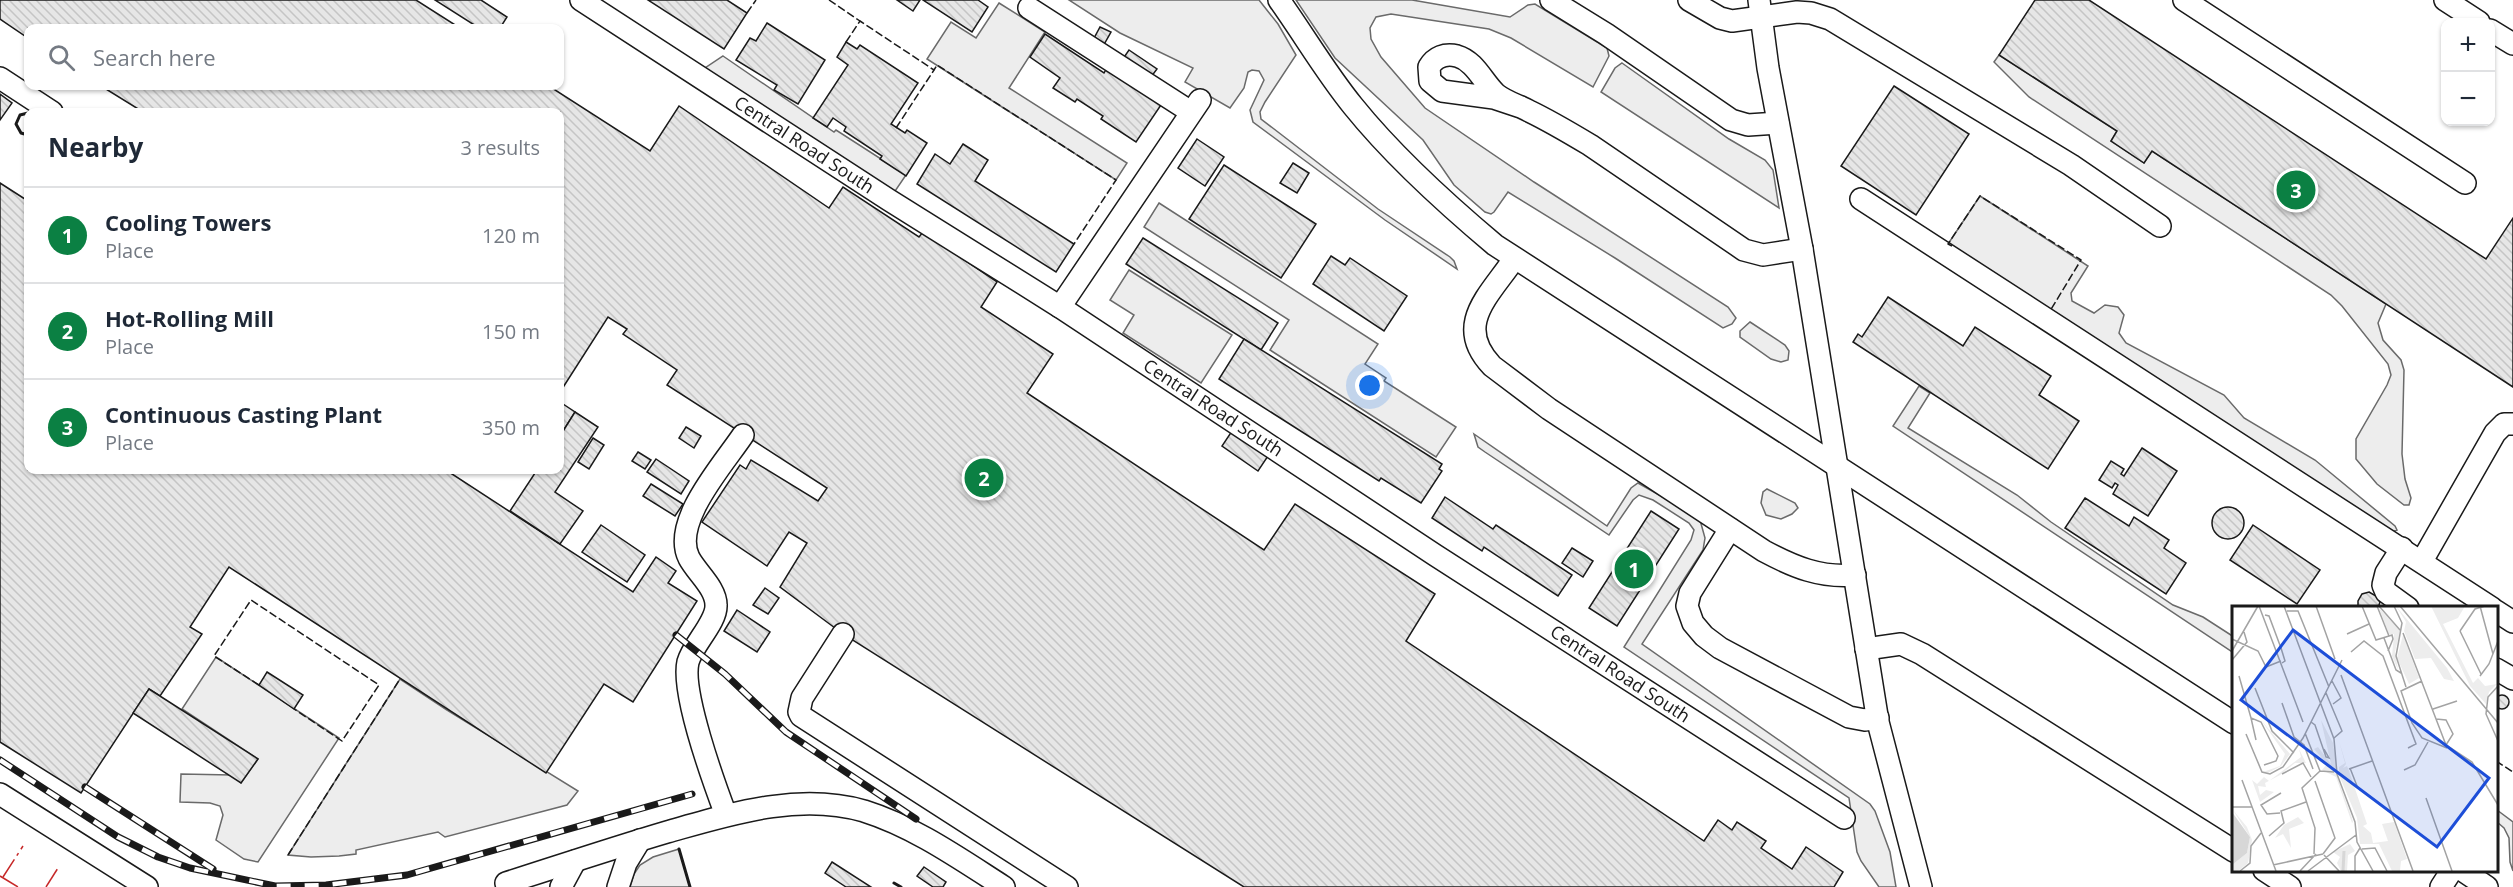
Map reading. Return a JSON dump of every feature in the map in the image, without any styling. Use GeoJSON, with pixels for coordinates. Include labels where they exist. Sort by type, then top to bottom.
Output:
{"type":"FeatureCollection","features":[{"type":"Feature","properties":{"kind":"lane","name":"Central Road South"},"geometry":{"type":"LineString","coordinates":[[581,0],[889,200],[1060,307],[1435,555],[1844,818]]}},
{"type":"Feature","properties":{"kind":"lane"},"geometry":{"type":"LineString","coordinates":[[1279,0],[1334,81],[1372,128],[1485,236],[1514,259],[2232,722]]}},
{"type":"Feature","properties":{"kind":"lane"},"geometry":{"type":"LineString","coordinates":[[1551,0],[1606,34],[1731,120],[1748,125],[1778,123]]}},
{"type":"Feature","properties":{"kind":"lane"},"geometry":{"type":"LineString","coordinates":[[1689,0],[1727,20],[1738,21],[1760,9],[1811,13],[1845,27],[2071,165],[2160,226]]}},
{"type":"Feature","properties":{"kind":"lane"},"geometry":{"type":"LineString","coordinates":[[2184,0],[2466,183]]}},
{"type":"Feature","properties":{"kind":"lane"},"geometry":{"type":"LineString","coordinates":[[2445,0],[2474,18]]}},
{"type":"Feature","properties":{"kind":"lane"},"geometry":{"type":"LineString","coordinates":[[1029,8],[1196,106],[1060,307]]}},
{"type":"Feature","properties":{"kind":"lane"},"geometry":{"type":"LineString","coordinates":[[1760,9],[1778,123],[1802,249],[1878,717],[1897,800],[1921,887]]}},
{"type":"Feature","properties":{"kind":"lane"},"geometry":{"type":"LineString","coordinates":[[2495,33],[2513,44]]}},
{"type":"Feature","properties":{"kind":"lane"},"geometry":{"type":"LineString","coordinates":[[0,78],[46,108]]}},
{"type":"Feature","properties":{"kind":"lane"},"geometry":{"type":"LineString","coordinates":[[1521,107],[1590,146],[1744,250],[1764,255],[1802,249]]}},
{"type":"Feature","properties":{"kind":"lane"},"geometry":{"type":"LineString","coordinates":[[1861,199],[2489,606]]}},
{"type":"Feature","properties":{"kind":"lane"},"geometry":{"type":"LineString","coordinates":[[1514,259],[1473,324],[1474,341],[1484,357],[1518,388],[1730,529],[1793,566],[1829,576],[1855,575]]}},
{"type":"Feature","properties":{"kind":"lane"},"geometry":{"type":"LineString","coordinates":[[2422,561],[2495,433],[2504,424],[2513,424]]}},
{"type":"Feature","properties":{"kind":"lane"},"geometry":{"type":"LineString","coordinates":[[726,815],[710,767],[687,682],[690,656],[713,616],[716,602],[690,560],[685,537],[690,514],[743,435]]}},
{"type":"Feature","properties":{"kind":"lane"},"geometry":{"type":"LineString","coordinates":[[1730,529],[1695,584],[1688,600],[1688,613],[1698,629],[1720,648],[1849,717],[1865,720],[1878,717]]}},
{"type":"Feature","properties":{"kind":"lane"},"geometry":{"type":"LineString","coordinates":[[2402,548],[2386,573],[2383,585],[2386,592],[2406,606]]}},
{"type":"Feature","properties":{"kind":"lane"},"geometry":{"type":"LineString","coordinates":[[2498,612],[2513,622]]}},
{"type":"Feature","properties":{"kind":"lane"},"geometry":{"type":"LineString","coordinates":[[843,634],[802,698],[799,712],[801,716],[1067,887]]}},
{"type":"Feature","properties":{"kind":"lane"},"geometry":{"type":"LineString","coordinates":[[1866,649],[1901,644],[1922,654],[2232,850]]}},
{"type":"Feature","properties":{"kind":"lane"},"geometry":{"type":"LineString","coordinates":[[2498,670],[2513,679]]}},
{"type":"Feature","properties":{"kind":"lane"},"geometry":{"type":"LineString","coordinates":[[0,794],[147,887]]}},
{"type":"Feature","properties":{"kind":"lane"},"geometry":{"type":"LineString","coordinates":[[498,885],[726,815],[764,807],[823,804],[861,811],[914,832],[1004,887]]}},
{"type":"Feature","properties":{"kind":"lane"},"geometry":{"type":"LineString","coordinates":[[618,887],[626,863],[640,840]]}},
{"type":"Feature","properties":{"kind":"lane"},"geometry":{"type":"LineString","coordinates":[[561,887],[575,861]]}},
{"type":"Feature","properties":{"kind":"lane"},"geometry":{"type":"LineString","coordinates":[[2267,872],[2290,887]]}},
{"type":"Feature","properties":{"kind":"lane"},"geometry":{"type":"LineString","coordinates":[[2441,887],[2451,872]]}},
{"type":"Feature","properties":{"kind":"lane"},"geometry":{"type":"LineString","coordinates":[[2465,872],[2487,887]]}},
{"type":"Feature","properties":{"kind":"lane"},"geometry":{"type":"LineString","coordinates":[[498,885],[529,887]]}},
{"type":"Feature","properties":{"kind":"shaded area"},"geometry":{"type":"Polygon","coordinates":[[[1069,0],[1259,0],[1278,24],[1296,55],[1265,102],[1260,112],[1261,119],[1378,209],[1450,257],[1457,269],[1385,220],[1253,122],[1250,110],[1264,80],[1259,71],[1248,72],[1244,88],[1230,108],[1185,82],[1193,68],[1120,33],[1069,0]]]}},
{"type":"Feature","properties":{"kind":"shaded area"},"geometry":{"type":"Polygon","coordinates":[[[1296,0],[1412,0],[1510,17],[1528,5],[1535,4],[1607,48],[1609,56],[1593,87],[1511,38],[1489,29],[1391,14],[1376,17],[1370,28],[1371,39],[1381,57],[1425,108],[1534,182],[1728,307],[1736,318],[1732,324],[1723,328],[1508,192],[1494,212],[1491,214],[1485,212],[1454,185],[1423,140],[1335,58],[1296,0]]]}},
{"type":"Feature","properties":{"kind":"shaded area"},"geometry":{"type":"Polygon","coordinates":[[[999,3],[1045,32],[1009,88],[1127,163],[1116,180],[927,59],[951,22],[976,38],[999,3]]]}},
{"type":"Feature","properties":{"kind":"shaded area"},"geometry":{"type":"Polygon","coordinates":[[[1999,55],[2117,131],[2111,141],[2144,163],[2152,151],[2386,304],[2378,323],[2383,340],[2401,360],[2404,370],[2402,454],[2405,479],[2411,498],[2409,505],[2404,505],[2377,484],[2356,459],[2356,439],[2391,375],[2388,364],[2342,306],[2331,295],[2029,97],[1994,62],[1999,55]]]}},
{"type":"Feature","properties":{"kind":"shaded area"},"geometry":{"type":"Polygon","coordinates":[[[723,56],[834,132],[836,130],[906,175],[889,200],[696,74],[723,56]]]}},
{"type":"Feature","properties":{"kind":"shaded area"},"geometry":{"type":"Polygon","coordinates":[[[1622,63],[1729,139],[1765,160],[1773,170],[1779,208],[1601,92],[1615,68],[1622,63]]]}},
{"type":"Feature","properties":{"kind":"shaded area"},"geometry":{"type":"Polygon","coordinates":[[[1980,196],[2088,266],[2071,293],[2072,301],[2094,313],[2105,305],[2118,307],[2124,315],[2119,333],[2126,343],[2224,395],[2244,418],[2315,460],[2397,530],[2392,532],[1948,244],[1980,196]]]}},
{"type":"Feature","properties":{"kind":"shaded area"},"geometry":{"type":"Polygon","coordinates":[[[1159,203],[1378,344],[1365,364],[1386,378],[1384,381],[1456,427],[1436,457],[1270,350],[1289,320],[1144,227],[1159,203]]]}},
{"type":"Feature","properties":{"kind":"shaded area"},"geometry":{"type":"Polygon","coordinates":[[[1129,270],[1232,335],[1201,383],[1123,333],[1134,315],[1110,300],[1129,270]]]}},
{"type":"Feature","properties":{"kind":"shaded area"},"geometry":{"type":"Polygon","coordinates":[[[1750,322],[1785,345],[1789,351],[1788,360],[1781,362],[1771,359],[1740,337],[1740,331],[1750,322]]]}},
{"type":"Feature","properties":{"kind":"shaded area"},"geometry":{"type":"Polygon","coordinates":[[[1919,386],[1930,393],[1908,428],[2017,495],[2051,522],[2173,605],[2203,617],[2232,636],[2232,652],[1893,426],[1919,386]]]}},
{"type":"Feature","properties":{"kind":"shaded area"},"geometry":{"type":"Polygon","coordinates":[[[1474,434],[1607,526],[1631,488],[1638,483],[1700,520],[1705,538],[1703,550],[1642,644],[1870,804],[1875,811],[1890,852],[1896,887],[1879,887],[1861,861],[1857,852],[1849,798],[1624,647],[1691,540],[1694,530],[1689,523],[1653,500],[1639,495],[1609,535],[1478,447],[1474,434]]]}},
{"type":"Feature","properties":{"kind":"shaded area"},"geometry":{"type":"Polygon","coordinates":[[[1767,489],[1795,503],[1798,508],[1781,519],[1766,515],[1761,503],[1763,492],[1767,489]]]}},
{"type":"Feature","properties":{"kind":"shaded area"},"geometry":{"type":"Polygon","coordinates":[[[216,657],[339,738],[258,862],[244,859],[216,840],[223,815],[220,806],[210,803],[180,802],[181,774],[232,775],[241,783],[258,759],[182,709],[216,657]]]}},
{"type":"Feature","properties":{"kind":"shaded area"},"geometry":{"type":"Polygon","coordinates":[[[400,679],[578,791],[567,805],[445,837],[438,832],[356,850],[356,854],[339,856],[288,855],[400,679]]]}},
{"type":"Feature","properties":{"kind":"shaded area"},"geometry":{"type":"Polygon","coordinates":[[[2498,811],[2513,822],[2513,871],[2510,862],[2509,838],[2504,828],[2498,823],[2498,811]]]}},
{"type":"Feature","properties":{"kind":"shaded area"},"geometry":{"type":"Polygon","coordinates":[[[679,849],[690,887],[630,887],[640,865],[653,857],[679,849]]]}},
{"type":"Feature","properties":{"kind":"building"},"geometry":{"type":"Polygon","coordinates":[[[0,0],[416,0],[454,24],[24,24],[24,35],[0,19],[0,0]]]}},
{"type":"Feature","properties":{"kind":"building"},"geometry":{"type":"Polygon","coordinates":[[[435,0],[481,0],[507,17],[503,24],[473,24],[435,0]]]}},
{"type":"Feature","properties":{"kind":"building"},"geometry":{"type":"Polygon","coordinates":[[[648,0],[727,0],[747,13],[724,49],[648,0]]]}},
{"type":"Feature","properties":{"kind":"building"},"geometry":{"type":"Polygon","coordinates":[[[897,0],[920,0],[913,11],[897,0]]]}},
{"type":"Feature","properties":{"kind":"building"},"geometry":{"type":"Polygon","coordinates":[[[923,0],[978,0],[988,7],[972,32],[923,0]]]}},
{"type":"Feature","properties":{"kind":"building"},"geometry":{"type":"Polygon","coordinates":[[[2035,0],[2089,0],[2486,259],[2513,218],[2513,387],[2152,151],[2144,163],[2111,141],[2117,131],[1999,55],[2035,0]]]}},
{"type":"Feature","properties":{"kind":"building"},"geometry":{"type":"Polygon","coordinates":[[[767,23],[825,60],[798,104],[774,90],[777,85],[736,60],[750,38],[756,41],[767,23]]]}},
{"type":"Feature","properties":{"kind":"building"},"geometry":{"type":"Polygon","coordinates":[[[1100,27],[1111,32],[1102,48],[1092,42],[1100,27]]]}},
{"type":"Feature","properties":{"kind":"building"},"geometry":{"type":"Polygon","coordinates":[[[1045,34],[1104,73],[1108,66],[1163,102],[1136,142],[1101,119],[1103,116],[1077,99],[1075,102],[1053,88],[1060,78],[1030,57],[1045,34]]]}},
{"type":"Feature","properties":{"kind":"building"},"geometry":{"type":"Polygon","coordinates":[[[846,42],[857,49],[860,45],[918,83],[891,124],[905,133],[907,130],[927,143],[906,176],[880,159],[882,156],[844,131],[846,127],[833,118],[827,127],[813,118],[848,65],[837,57],[846,42]]]}},
{"type":"Feature","properties":{"kind":"building"},"geometry":{"type":"Polygon","coordinates":[[[1129,50],[1157,69],[1148,81],[1120,63],[1129,50]]]}},
{"type":"Feature","properties":{"kind":"building"},"geometry":{"type":"Polygon","coordinates":[[[1894,86],[1969,134],[1916,215],[1841,166],[1894,86]]]}},
{"type":"Feature","properties":{"kind":"building"},"geometry":{"type":"Polygon","coordinates":[[[107,90],[555,90],[650,151],[679,106],[829,208],[843,187],[919,237],[923,232],[997,282],[981,307],[1053,354],[1027,393],[1264,550],[1295,504],[1435,594],[1406,641],[1704,841],[1718,820],[1732,830],[1737,822],[1766,841],[1761,848],[1792,869],[1806,847],[1843,872],[1834,887],[1244,887],[843,634],[780,587],[807,543],[789,532],[767,566],[702,522],[740,465],[746,469],[751,460],[818,501],[827,488],[667,385],[677,370],[623,334],[627,329],[608,317],[564,386],[564,108],[137,108],[107,90]]]}},
{"type":"Feature","properties":{"kind":"building"},"geometry":{"type":"Polygon","coordinates":[[[0,94],[12,103],[0,120],[0,94]]]}},
{"type":"Feature","properties":{"kind":"building"},"geometry":{"type":"Polygon","coordinates":[[[1197,139],[1224,157],[1205,186],[1178,168],[1197,139]]]}},
{"type":"Feature","properties":{"kind":"building"},"geometry":{"type":"Polygon","coordinates":[[[963,144],[988,160],[975,181],[1074,244],[1056,272],[917,184],[935,154],[950,164],[963,144]]]}},
{"type":"Feature","properties":{"kind":"building"},"geometry":{"type":"Polygon","coordinates":[[[1293,163],[1309,173],[1297,193],[1280,183],[1293,163]]]}},
{"type":"Feature","properties":{"kind":"building"},"geometry":{"type":"Polygon","coordinates":[[[1224,165],[1316,224],[1281,278],[1189,219],[1224,165]]]}},
{"type":"Feature","properties":{"kind":"building"},"geometry":{"type":"Polygon","coordinates":[[[0,183],[24,198],[24,474],[452,474],[633,592],[656,557],[676,571],[668,583],[697,601],[633,702],[604,684],[546,773],[229,567],[190,627],[202,634],[160,696],[149,689],[81,793],[0,742],[0,183]]]}},
{"type":"Feature","properties":{"kind":"building"},"geometry":{"type":"Polygon","coordinates":[[[1143,238],[1278,323],[1261,350],[1126,264],[1143,238]]]}},
{"type":"Feature","properties":{"kind":"building"},"geometry":{"type":"Polygon","coordinates":[[[1331,256],[1345,265],[1350,258],[1407,296],[1384,331],[1313,284],[1331,256]]]}},
{"type":"Feature","properties":{"kind":"building"},"geometry":{"type":"Polygon","coordinates":[[[1888,297],[1963,346],[1975,327],[2051,376],[2039,395],[2079,421],[2048,469],[1853,342],[1858,334],[1862,337],[1888,297]]]}},
{"type":"Feature","properties":{"kind":"building"},"geometry":{"type":"Polygon","coordinates":[[[1244,339],[1442,464],[1439,469],[1442,471],[1421,503],[1381,478],[1379,481],[1219,379],[1244,339]]]}},
{"type":"Feature","properties":{"kind":"building"},"geometry":{"type":"Polygon","coordinates":[[[564,405],[575,412],[564,430],[564,405]]]}},
{"type":"Feature","properties":{"kind":"building"},"geometry":{"type":"Polygon","coordinates":[[[575,412],[598,427],[555,492],[583,511],[560,544],[510,511],[534,474],[564,474],[564,430],[575,412]]]}},
{"type":"Feature","properties":{"kind":"building"},"geometry":{"type":"Polygon","coordinates":[[[686,427],[701,436],[694,448],[679,438],[686,427]]]}},
{"type":"Feature","properties":{"kind":"building"},"geometry":{"type":"Polygon","coordinates":[[[1232,431],[1268,456],[1258,471],[1222,446],[1232,431]]]}},
{"type":"Feature","properties":{"kind":"building"},"geometry":{"type":"Polygon","coordinates":[[[593,438],[604,445],[589,469],[578,462],[593,438]]]}},
{"type":"Feature","properties":{"kind":"building"},"geometry":{"type":"Polygon","coordinates":[[[2142,448],[2177,471],[2148,516],[2113,494],[2118,485],[2115,483],[2112,488],[2099,480],[2111,461],[2124,469],[2121,474],[2124,476],[2142,448]]]}},
{"type":"Feature","properties":{"kind":"building"},"geometry":{"type":"Polygon","coordinates":[[[638,452],[651,460],[645,469],[632,461],[638,452]]]}},
{"type":"Feature","properties":{"kind":"building"},"geometry":{"type":"Polygon","coordinates":[[[656,459],[689,481],[681,494],[647,472],[656,459]]]}},
{"type":"Feature","properties":{"kind":"building"},"geometry":{"type":"Polygon","coordinates":[[[651,484],[683,504],[675,516],[643,496],[651,484]]]}},
{"type":"Feature","properties":{"kind":"building"},"geometry":{"type":"Polygon","coordinates":[[[1445,497],[1493,529],[1496,525],[1572,575],[1558,596],[1484,547],[1482,551],[1432,518],[1445,497]]]}},
{"type":"Feature","properties":{"kind":"building"},"geometry":{"type":"Polygon","coordinates":[[[2085,498],[2129,526],[2134,517],[2169,540],[2164,548],[2186,563],[2166,594],[2065,528],[2085,498]]]}},
{"type":"Feature","properties":{"kind":"building"},"geometry":{"type":"Polygon","coordinates":[[[2228,507],[2239,512],[2244,523],[2239,534],[2228,539],[2217,534],[2212,523],[2217,512],[2228,507]]]}},
{"type":"Feature","properties":{"kind":"building"},"geometry":{"type":"Polygon","coordinates":[[[1651,511],[1679,529],[1617,626],[1589,608],[1651,511]]]}},
{"type":"Feature","properties":{"kind":"building"},"geometry":{"type":"Polygon","coordinates":[[[601,525],[645,555],[627,582],[582,552],[601,525]]]}},
{"type":"Feature","properties":{"kind":"building"},"geometry":{"type":"Polygon","coordinates":[[[2253,525],[2320,570],[2297,604],[2230,560],[2253,525]]]}},
{"type":"Feature","properties":{"kind":"building"},"geometry":{"type":"Polygon","coordinates":[[[1572,548],[1593,561],[1583,577],[1562,563],[1572,548]]]}},
{"type":"Feature","properties":{"kind":"building"},"geometry":{"type":"Polygon","coordinates":[[[765,588],[779,598],[768,614],[753,605],[765,588]]]}},
{"type":"Feature","properties":{"kind":"building"},"geometry":{"type":"Polygon","coordinates":[[[2369,592],[2376,596],[2380,602],[2379,606],[2358,606],[2362,594],[2369,592]]]}},
{"type":"Feature","properties":{"kind":"building"},"geometry":{"type":"Polygon","coordinates":[[[737,610],[770,632],[757,652],[724,631],[737,610]]]}},
{"type":"Feature","properties":{"kind":"building"},"geometry":{"type":"Polygon","coordinates":[[[267,672],[303,695],[294,709],[259,685],[267,672]]]}},
{"type":"Feature","properties":{"kind":"building"},"geometry":{"type":"Polygon","coordinates":[[[149,689],[258,759],[241,783],[133,713],[149,689]]]}},
{"type":"Feature","properties":{"kind":"building"},"geometry":{"type":"Polygon","coordinates":[[[2502,695],[2508,699],[2507,707],[2498,708],[2498,696],[2502,695]]]}},
{"type":"Feature","properties":{"kind":"building"},"geometry":{"type":"Polygon","coordinates":[[[832,862],[871,887],[846,887],[825,873],[832,862]]]}},
{"type":"Feature","properties":{"kind":"building"},"geometry":{"type":"Polygon","coordinates":[[[924,867],[946,882],[943,887],[933,887],[917,876],[924,867]]]}},
{"type":"Feature","properties":{"kind":"railway"},"geometry":{"type":"LineString","coordinates":[[676,635],[725,674],[786,732],[916,819]]}},
{"type":"Feature","properties":{"kind":"railway"},"geometry":{"type":"LineString","coordinates":[[0,760],[118,837],[158,857],[190,868],[275,886],[326,885],[407,875],[692,794]]}},
{"type":"Feature","properties":{"kind":"railway"},"geometry":{"type":"LineString","coordinates":[[85,787],[213,869]]}},
{"type":"Feature","properties":{"kind":"fence"},"geometry":{"type":"LineString","coordinates":[[747,13],[756,0]]}},
{"type":"Feature","properties":{"kind":"fence"},"geometry":{"type":"LineString","coordinates":[[829,0],[860,21]]}},
{"type":"Feature","properties":{"kind":"fence"},"geometry":{"type":"LineString","coordinates":[[846,42],[860,21],[934,70],[937,65],[1116,180],[1074,244]]}},
{"type":"Feature","properties":{"kind":"fence"},"geometry":{"type":"LineString","coordinates":[[896,128],[934,70]]}},
{"type":"Feature","properties":{"kind":"fence"},"geometry":{"type":"LineString","coordinates":[[1952,246],[1948,244],[1980,196],[2081,260],[2050,311]]}},
{"type":"Feature","properties":{"kind":"fence"},"geometry":{"type":"LineString","coordinates":[[259,685],[214,656],[251,600],[379,685],[342,741],[294,709]]}},
{"type":"Feature","properties":{"kind":"fence"},"geometry":{"type":"LineString","coordinates":[[288,855],[400,679]]}},
{"type":"Feature","properties":{"kind":"fence"},"geometry":{"type":"LineString","coordinates":[[2498,762],[2513,772]]}},
{"type":"Feature","properties":{"kind":"wall"},"geometry":{"type":"LineString","coordinates":[[24,114],[20,115],[16,124],[24,134]]}},
{"type":"Feature","properties":{"kind":"wall"},"geometry":{"type":"LineString","coordinates":[[679,849],[690,887]]}},
{"type":"Feature","properties":{"kind":"wall"},"geometry":{"type":"LineString","coordinates":[[894,883],[901,887]]}},
{"type":"Feature","properties":{"kind":"power"},"geometry":{"type":"LineString","coordinates":[[3,877],[23,846]]}},
{"type":"Feature","properties":{"kind":"power"},"geometry":{"type":"LineString","coordinates":[[46,887],[58,868]]}},
{"type":"Feature","properties":{"kind":"power"},"geometry":{"type":"LineString","coordinates":[[0,876],[18,887]]}},
{"type":"Feature","properties":{"kind":"place","name":"Continuous Casting Plant"},"geometry":{"type":"Point","coordinates":[2296,190]}},
{"type":"Feature","properties":{"kind":"place","name":"Hot-Rolling Mill"},"geometry":{"type":"Point","coordinates":[984,478]}},
{"type":"Feature","properties":{"kind":"place","name":"Cooling Towers"},"geometry":{"type":"Point","coordinates":[1634,569]}}]}
